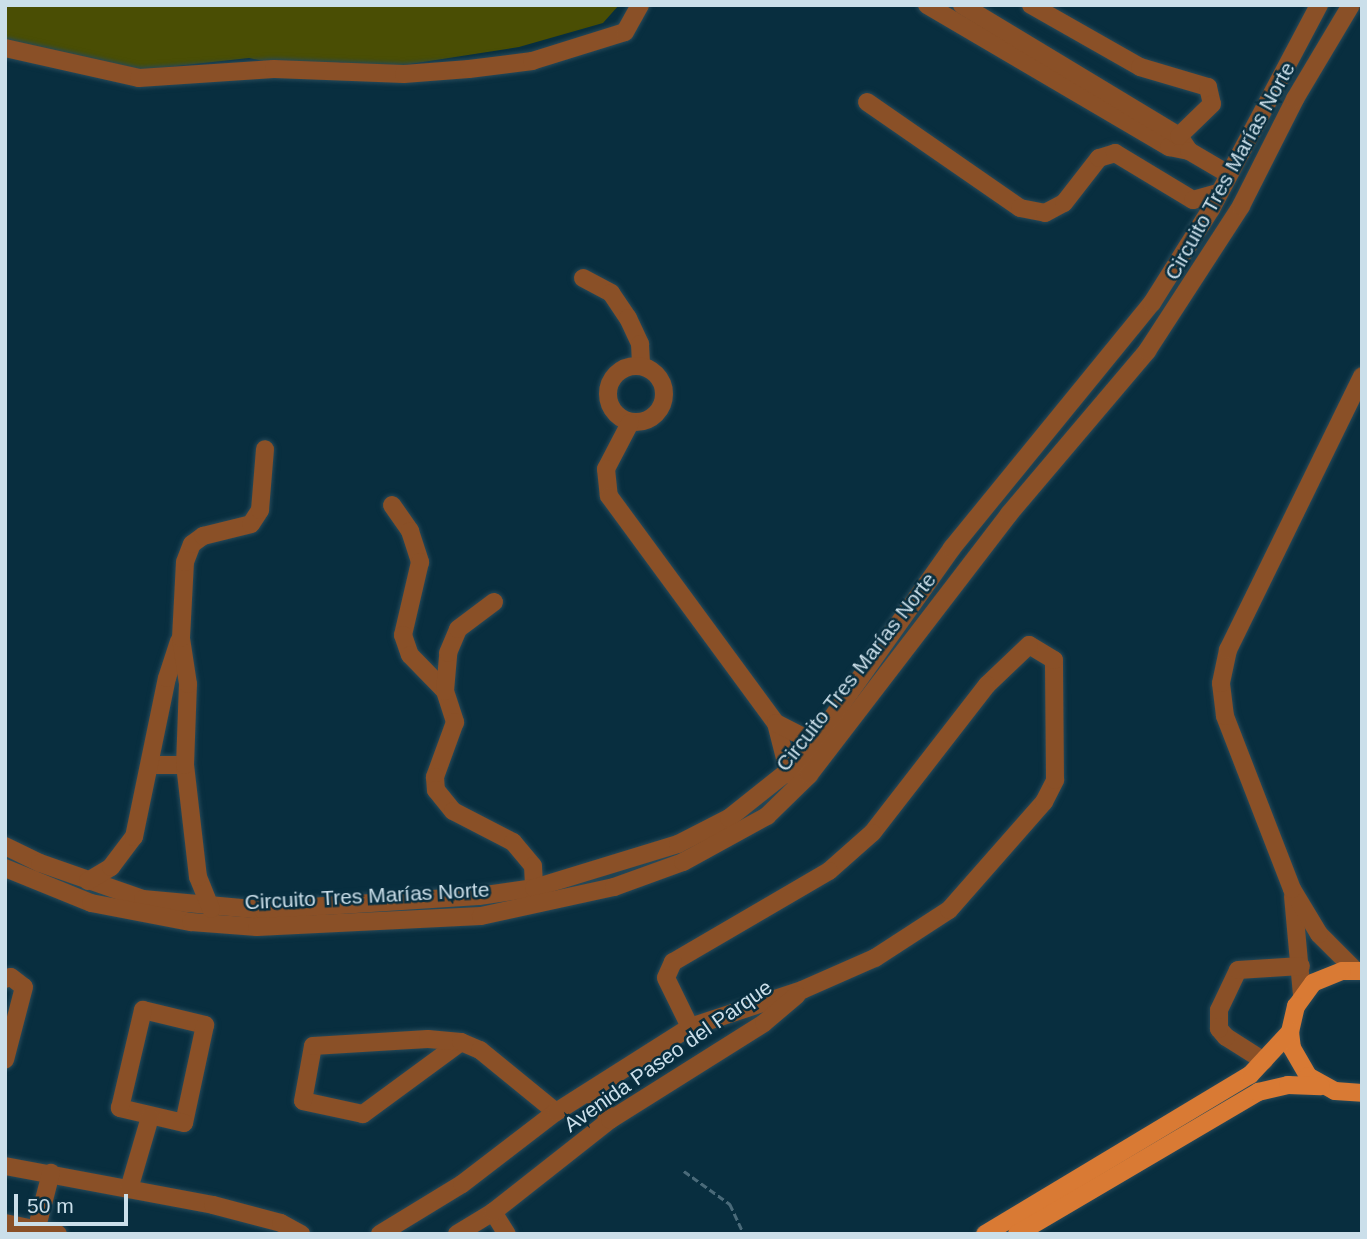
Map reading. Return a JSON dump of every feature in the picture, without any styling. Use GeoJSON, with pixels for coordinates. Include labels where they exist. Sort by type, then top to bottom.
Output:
{"type":"FeatureCollection","features":[{"type":"Feature","properties":{"kind":"main road"},"geometry":{"type":"LineString","coordinates":[[985,1234],[1222,1093],[1264,1061],[1290,1032],[1302,994],[1327,975],[1357,969]]}},
{"type":"Feature","properties":{"kind":"main road"},"geometry":{"type":"LineString","coordinates":[[1290,1032],[1298,1063],[1321,1086]]}},
{"type":"Feature","properties":{"kind":"main road"},"geometry":{"type":"LineString","coordinates":[[1017,1234],[1258,1092],[1288,1085],[1321,1086],[1362,1093]]}},
{"type":"Feature","properties":{"kind":"street"},"geometry":{"type":"LineString","coordinates":[[5,48],[139,78],[274,69],[404,74],[532,61],[625,32],[639,5]]}},
{"type":"Feature","properties":{"kind":"street"},"geometry":{"type":"LineString","coordinates":[[927,5],[1169,147],[1184,143],[1212,104],[1208,87],[1140,67],[1031,5]]}},
{"type":"Feature","properties":{"kind":"street","name":"Circuito Tres Marías Norte"},"geometry":{"type":"LineString","coordinates":[[5,846],[88,881],[143,899],[211,909],[263,910],[479,896],[534,888],[678,844],[729,818],[789,774],[815,743],[952,548],[1102,369],[1197,232],[1319,5]]}},
{"type":"Feature","properties":{"kind":"street","name":"Circuito Tres Marías Norte"},"geometry":{"type":"LineString","coordinates":[[5,868],[91,903],[191,922],[257,927],[481,916],[614,887],[683,862],[767,816],[809,775],[925,620],[1177,308],[1241,206],[1295,99],[1351,5]]}},
{"type":"Feature","properties":{"kind":"street"},"geometry":{"type":"LineString","coordinates":[[955,23],[973,7],[1228,174]]}},
{"type":"Feature","properties":{"kind":"street"},"geometry":{"type":"LineString","coordinates":[[867,102],[1020,208],[1045,213],[1064,203],[1099,159],[1115,153],[1193,200],[1218,193]]}},
{"type":"Feature","properties":{"kind":"street"},"geometry":{"type":"LineString","coordinates":[[1193,200],[1197,232]]}},
{"type":"Feature","properties":{"kind":"street"},"geometry":{"type":"LineString","coordinates":[[583,278],[611,293],[628,318],[640,344],[641,366]]}},
{"type":"Feature","properties":{"kind":"street"},"geometry":{"type":"LineString","coordinates":[[641,366],[660,378],[665,400],[652,419],[630,422],[612,410],[608,389],[619,370],[641,366]]}},
{"type":"Feature","properties":{"kind":"street"},"geometry":{"type":"LineString","coordinates":[[1357,969],[1319,934],[1292,890],[1225,716],[1221,683],[1228,650],[1362,376]]}},
{"type":"Feature","properties":{"kind":"street"},"geometry":{"type":"LineString","coordinates":[[630,422],[606,469],[609,496],[776,723],[789,774]]}},
{"type":"Feature","properties":{"kind":"street"},"geometry":{"type":"LineString","coordinates":[[211,909],[198,877],[185,765],[188,684],[181,638],[185,562],[192,544],[203,536],[251,524],[260,510],[265,449]]}},
{"type":"Feature","properties":{"kind":"street"},"geometry":{"type":"LineString","coordinates":[[392,505],[410,531],[420,562],[403,635],[410,655],[445,691]]}},
{"type":"Feature","properties":{"kind":"street"},"geometry":{"type":"LineString","coordinates":[[494,602],[475,611],[457,629],[448,653],[445,691],[455,722],[435,777],[440,800],[513,842],[533,866],[534,888]]}},
{"type":"Feature","properties":{"kind":"street"},"geometry":{"type":"LineString","coordinates":[[88,881],[111,867],[134,837],[167,678],[181,638]]}},
{"type":"Feature","properties":{"kind":"street","name":"Avenida Paseo del Parque"},"geometry":{"type":"LineString","coordinates":[[380,1234],[462,1184],[555,1112],[690,1027],[802,990],[875,958],[948,910],[1044,802],[1055,780],[1054,660],[1029,645],[987,685],[872,833],[829,870],[673,962],[666,978],[690,1027]]}},
{"type":"Feature","properties":{"kind":"street"},"geometry":{"type":"LineString","coordinates":[[776,723],[815,743]]}},
{"type":"Feature","properties":{"kind":"street"},"geometry":{"type":"LineString","coordinates":[[150,765],[185,765]]}},
{"type":"Feature","properties":{"kind":"street"},"geometry":{"type":"LineString","coordinates":[[1292,890],[1302,994]]}},
{"type":"Feature","properties":{"kind":"street"},"geometry":{"type":"LineString","coordinates":[[479,896],[481,916]]}},
{"type":"Feature","properties":{"kind":"street"},"geometry":{"type":"LineString","coordinates":[[1264,1061],[1226,1037],[1219,1028],[1219,1010],[1238,970],[1301,966]]}},
{"type":"Feature","properties":{"kind":"street"},"geometry":{"type":"LineString","coordinates":[[5,979],[12,977],[24,987],[5,1060]]}},
{"type":"Feature","properties":{"kind":"street","name":"Avenida Paseo del Parque"},"geometry":{"type":"LineString","coordinates":[[457,1234],[493,1212],[610,1120],[764,1023],[802,990]]}},
{"type":"Feature","properties":{"kind":"street"},"geometry":{"type":"LineString","coordinates":[[143,1010],[205,1025],[184,1123],[150,1117],[120,1108],[143,1010]]}},
{"type":"Feature","properties":{"kind":"street"},"geometry":{"type":"LineString","coordinates":[[461,1042],[363,1114],[303,1101],[313,1046],[461,1042],[480,1049],[555,1112]]}},
{"type":"Feature","properties":{"kind":"street"},"geometry":{"type":"LineString","coordinates":[[590,1091],[610,1120]]}},
{"type":"Feature","properties":{"kind":"street"},"geometry":{"type":"LineString","coordinates":[[129,1189],[150,1117]]}},
{"type":"Feature","properties":{"kind":"street"},"geometry":{"type":"LineString","coordinates":[[5,1166],[214,1205],[281,1223],[301,1234]]}},
{"type":"Feature","properties":{"kind":"street"},"geometry":{"type":"LineString","coordinates":[[37,1227],[51,1173]]}},
{"type":"Feature","properties":{"kind":"street"},"geometry":{"type":"LineString","coordinates":[[493,1212],[508,1234]]}},
{"type":"Feature","properties":{"kind":"street"},"geometry":{"type":"LineString","coordinates":[[5,1223],[37,1227],[58,1234]]}},
{"type":"Feature","properties":{"kind":"path"},"geometry":{"type":"LineString","coordinates":[[684,1171],[730,1204],[744,1234]]}},
{"type":"Feature","properties":{"kind":"shaded area"},"geometry":{"type":"Polygon","coordinates":[[[5,5],[619,5],[603,23],[519,47],[378,69],[341,62],[313,71],[249,58],[140,70],[5,41],[5,5]]]}}]}
